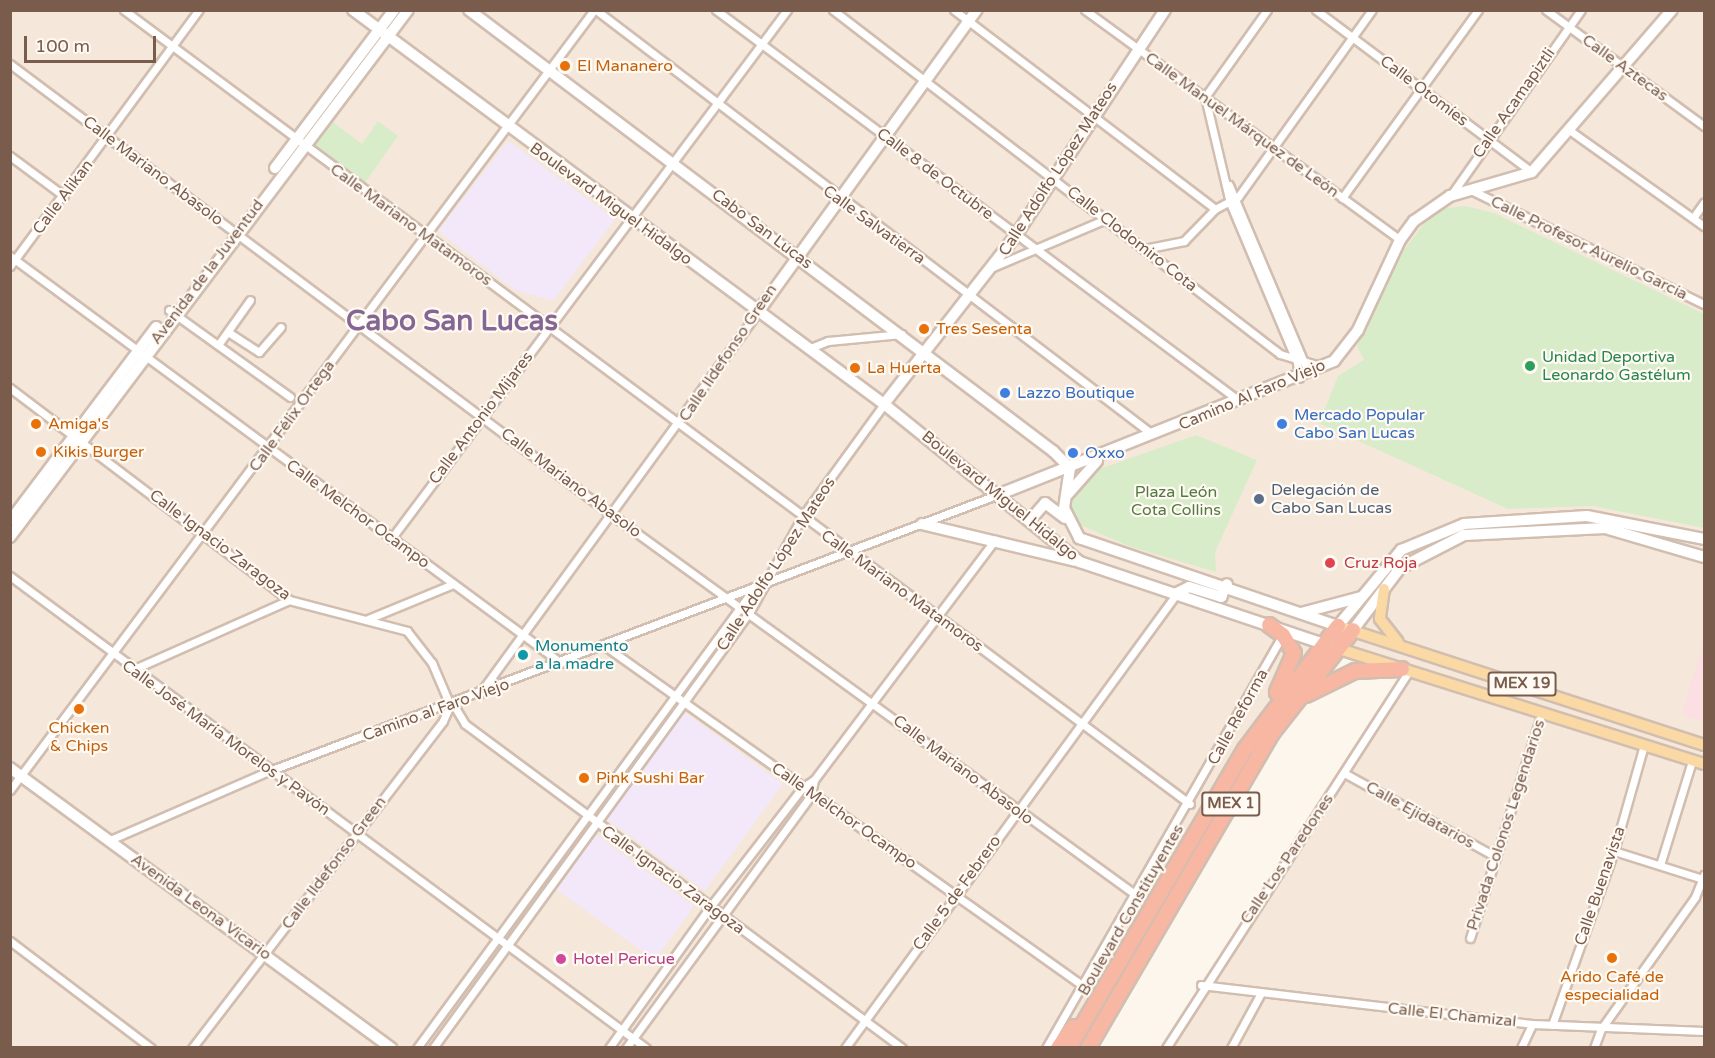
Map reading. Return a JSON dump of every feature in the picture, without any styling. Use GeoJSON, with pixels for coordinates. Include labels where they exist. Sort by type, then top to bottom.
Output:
{"type":"FeatureCollection","features":[{"type":"Feature","properties":{"kind":"highway"},"geometry":{"type":"LineString","coordinates":[[1246,748],[1293,660],[1283,635],[1269,625]]}},
{"type":"Feature","properties":{"kind":"highway","name":"Boulevard Constituyentes"},"geometry":{"type":"LineString","coordinates":[[1069,1047],[1246,748],[1338,626]]}},
{"type":"Feature","properties":{"kind":"highway","name":"Boulevard Constituyentes"},"geometry":{"type":"LineString","coordinates":[[1124,988],[1290,707],[1353,630]]}},
{"type":"Feature","properties":{"kind":"highway"},"geometry":{"type":"LineString","coordinates":[[1290,707],[1339,676],[1405,670]]}},
{"type":"Feature","properties":{"kind":"highway"},"geometry":{"type":"LineString","coordinates":[[1058,1047],[1110,980]]}},
{"type":"Feature","properties":{"kind":"highway"},"geometry":{"type":"LineString","coordinates":[[1092,1047],[1124,988]]}},
{"type":"Feature","properties":{"kind":"highway","name":"MEX 1"},"geometry":{"type":"LineString","coordinates":[[1088,1047],[1124,988]]}},
{"type":"Feature","properties":{"kind":"main road"},"geometry":{"type":"LineString","coordinates":[[1384,589],[1380,618],[1403,646]]}},
{"type":"Feature","properties":{"kind":"main road","name":"Boulevard Miguel Hidalgo"},"geometry":{"type":"LineString","coordinates":[[1338,626],[1704,745]]}},
{"type":"Feature","properties":{"kind":"main road","name":"Boulevard Miguel Hidalgo"},"geometry":{"type":"LineString","coordinates":[[1324,644],[1704,764]]}},
{"type":"Feature","properties":{"kind":"street","name":"Calle Mariano Matamoros"},"geometry":{"type":"LineString","coordinates":[[124,10],[299,144],[550,325],[849,553],[1190,804]]}},
{"type":"Feature","properties":{"kind":"street","name":"Calle Alikan"},"geometry":{"type":"LineString","coordinates":[[12,261],[64,196],[199,10]]}},
{"type":"Feature","properties":{"kind":"street","name":"Boulevard Miguel Hidalgo"},"geometry":{"type":"LineString","coordinates":[[353,10],[507,127],[884,404],[1032,518],[1080,562],[1324,644]]}},
{"type":"Feature","properties":{"kind":"street","name":"Avenida de la Juventud"},"geometry":{"type":"LineString","coordinates":[[384,33],[394,10]]}},
{"type":"Feature","properties":{"kind":"street","name":"Avenida de la Juventud"},"geometry":{"type":"LineString","coordinates":[[10,537],[78,438],[233,231],[384,33],[408,10]]}},
{"type":"Feature","properties":{"kind":"street","name":"Cabo San Lucas"},"geometry":{"type":"LineString","coordinates":[[469,10],[902,334],[1053,451],[1070,468]]}},
{"type":"Feature","properties":{"kind":"street","name":"Calle Félix Ortega"},"geometry":{"type":"LineString","coordinates":[[10,790],[269,448],[425,235],[595,10]]}},
{"type":"Feature","properties":{"kind":"street","name":"Calle Salvatierra"},"geometry":{"type":"LineString","coordinates":[[595,10],[837,198],[970,295],[1154,436]]}},
{"type":"Feature","properties":{"kind":"street","name":"Calle 8 de Octubre"},"geometry":{"type":"LineString","coordinates":[[716,10],[1240,402]]}},
{"type":"Feature","properties":{"kind":"street","name":"Calle Antonio Mijares"},"geometry":{"type":"LineString","coordinates":[[391,539],[788,10]]}},
{"type":"Feature","properties":{"kind":"street","name":"Calle Clodomiro Cota"},"geometry":{"type":"LineString","coordinates":[[833,10],[1302,369]]}},
{"type":"Feature","properties":{"kind":"street"},"geometry":{"type":"LineString","coordinates":[[954,10],[1090,117],[1215,208]]}},
{"type":"Feature","properties":{"kind":"street","name":"Calle Ildefonso Green"},"geometry":{"type":"LineString","coordinates":[[478,694],[680,423],[758,312],[795,254],[977,10]]}},
{"type":"Feature","properties":{"kind":"street","name":"Calle Manuel Márquez de León"},"geometry":{"type":"LineString","coordinates":[[1085,10],[1275,146],[1400,240]]}},
{"type":"Feature","properties":{"kind":"street","name":"Calle Adolfo López Mateos"},"geometry":{"type":"LineString","coordinates":[[433,1047],[750,611],[802,517],[884,404],[1016,235],[1090,117],[1165,10]]}},
{"type":"Feature","properties":{"kind":"street"},"geometry":{"type":"LineString","coordinates":[[1268,10],[1205,97],[1229,185],[1230,203],[1302,369]]}},
{"type":"Feature","properties":{"kind":"street","name":"Calle Otomíes"},"geometry":{"type":"LineString","coordinates":[[1316,10],[1532,172]]}},
{"type":"Feature","properties":{"kind":"street"},"geometry":{"type":"LineString","coordinates":[[1144,249],[1184,241],[1215,208],[1230,203],[1238,197],[1372,10]]}},
{"type":"Feature","properties":{"kind":"street"},"geometry":{"type":"LineString","coordinates":[[1342,198],[1479,10]]}},
{"type":"Feature","properties":{"kind":"street","name":"Calle Aztecas"},"geometry":{"type":"LineString","coordinates":[[1546,10],[1704,124]]}},
{"type":"Feature","properties":{"kind":"street","name":"Calle Acamapiztli"},"geometry":{"type":"LineString","coordinates":[[1450,196],[1581,10]]}},
{"type":"Feature","properties":{"kind":"street","name":"Camino Al Faro Viejo"},"geometry":{"type":"LineString","coordinates":[[1000,494],[1240,402],[1302,369],[1323,366],[1345,350],[1358,330],[1400,240],[1429,208],[1450,196],[1532,172],[1572,132],[1672,10]]}},
{"type":"Feature","properties":{"kind":"street","name":"Calle Mariano Abasolo"},"geometry":{"type":"LineString","coordinates":[[10,64],[612,515],[729,599],[750,611],[1017,811],[1136,895]]}},
{"type":"Feature","properties":{"kind":"street"},"geometry":{"type":"LineString","coordinates":[[1572,132],[1704,226]]}},
{"type":"Feature","properties":{"kind":"street"},"geometry":{"type":"LineString","coordinates":[[10,156],[64,196]]}},
{"type":"Feature","properties":{"kind":"street"},"geometry":{"type":"LineString","coordinates":[[1229,185],[1238,197],[1302,369]]}},
{"type":"Feature","properties":{"kind":"street","name":"Calle Profesor Aurelio García"},"geometry":{"type":"LineString","coordinates":[[1473,191],[1704,304]]}},
{"type":"Feature","properties":{"kind":"street"},"geometry":{"type":"LineString","coordinates":[[1693,218],[1704,202]]}},
{"type":"Feature","properties":{"kind":"street"},"geometry":{"type":"LineString","coordinates":[[993,267],[1037,251],[1106,219]]}},
{"type":"Feature","properties":{"kind":"street","name":"Calle Melchor Ocampo"},"geometry":{"type":"LineString","coordinates":[[12,261],[561,663]]}},
{"type":"Feature","properties":{"kind":"street"},"geometry":{"type":"LineString","coordinates":[[218,345],[250,300]]}},
{"type":"Feature","properties":{"kind":"street"},"geometry":{"type":"LineString","coordinates":[[172,312],[290,397]]}},
{"type":"Feature","properties":{"kind":"street"},"geometry":{"type":"LineString","coordinates":[[228,332],[259,352],[280,327]]}},
{"type":"Feature","properties":{"kind":"street"},"geometry":{"type":"LineString","coordinates":[[808,349],[828,341],[902,334]]}},
{"type":"Feature","properties":{"kind":"street","name":"Calle Ignacio Zaragoza"},"geometry":{"type":"LineString","coordinates":[[10,388],[205,533],[289,600],[368,619],[415,637],[451,705],[465,724],[587,817],[902,1047]]}},
{"type":"Feature","properties":{"kind":"street","name":"Avenida de la Juventud"},"geometry":{"type":"LineString","coordinates":[[10,521],[78,438]]}},
{"type":"Feature","properties":{"kind":"street"},"geometry":{"type":"LineString","coordinates":[[1066,497],[1101,456]]}},
{"type":"Feature","properties":{"kind":"street","name":"Boulevard Miguel Hidalgo"},"geometry":{"type":"LineString","coordinates":[[1070,468],[1065,518],[1079,538],[1227,584],[1297,613],[1338,626]]}},
{"type":"Feature","properties":{"kind":"street","name":"Camino al Faro Viejo"},"geometry":{"type":"LineString","coordinates":[[110,840],[269,771],[451,705],[1000,494]]}},
{"type":"Feature","properties":{"kind":"street"},"geometry":{"type":"LineString","coordinates":[[1032,518],[1045,503],[1065,518]]}},
{"type":"Feature","properties":{"kind":"street","name":"Boulevard Constituyentes"},"geometry":{"type":"LineString","coordinates":[[1338,626],[1401,550],[1464,524],[1587,516],[1704,539]]}},
{"type":"Feature","properties":{"kind":"street"},"geometry":{"type":"LineString","coordinates":[[922,524],[1080,562]]}},
{"type":"Feature","properties":{"kind":"street","name":"Boulevard Constituyentes"},"geometry":{"type":"LineString","coordinates":[[1353,630],[1400,568],[1464,536],[1605,528],[1704,557]]}},
{"type":"Feature","properties":{"kind":"street"},"geometry":{"type":"LineString","coordinates":[[609,1047],[710,907],[802,788],[814,780],[995,540]]}},
{"type":"Feature","properties":{"kind":"street","name":"Calle José María Morelos y Pavón"},"geometry":{"type":"LineString","coordinates":[[10,576],[132,670],[646,1047]]}},
{"type":"Feature","properties":{"kind":"street"},"geometry":{"type":"LineString","coordinates":[[368,619],[453,584]]}},
{"type":"Feature","properties":{"kind":"street"},"geometry":{"type":"LineString","coordinates":[[1177,593],[1189,587],[1221,597],[1227,584]]}},
{"type":"Feature","properties":{"kind":"street","name":"Calle Adolfo López Mateos"},"geometry":{"type":"LineString","coordinates":[[417,1047],[753,590]]}},
{"type":"Feature","properties":{"kind":"street","name":"Calle 5 de Febrero"},"geometry":{"type":"LineString","coordinates":[[845,1047],[1177,593]]}},
{"type":"Feature","properties":{"kind":"street"},"geometry":{"type":"LineString","coordinates":[[1297,613],[1361,597]]}},
{"type":"Feature","properties":{"kind":"street"},"geometry":{"type":"LineString","coordinates":[[132,670],[289,600]]}},
{"type":"Feature","properties":{"kind":"street","name":"Calle Reforma"},"geometry":{"type":"LineString","coordinates":[[1046,1047],[1190,804],[1283,635]]}},
{"type":"Feature","properties":{"kind":"street","name":"Calle Melchor Ocampo"},"geometry":{"type":"LineString","coordinates":[[605,646],[811,795],[956,894],[1083,986]]}},
{"type":"Feature","properties":{"kind":"street","name":"Calle Los Paredones"},"geometry":{"type":"LineString","coordinates":[[1166,1047],[1201,985],[1344,773],[1405,670]]}},
{"type":"Feature","properties":{"kind":"street","name":"Calle Ildefonso Green"},"geometry":{"type":"LineString","coordinates":[[192,1047],[444,721],[451,705]]}},
{"type":"Feature","properties":{"kind":"street","name":"Privada Colonos Legendarios"},"geometry":{"type":"LineString","coordinates":[[1470,938],[1542,712]]}},
{"type":"Feature","properties":{"kind":"street","name":"Calle Buenavista"},"geometry":{"type":"LineString","coordinates":[[1552,1025],[1614,851],[1644,745]]}},
{"type":"Feature","properties":{"kind":"street"},"geometry":{"type":"LineString","coordinates":[[1660,866],[1692,761]]}},
{"type":"Feature","properties":{"kind":"street","name":"Avenida Leona Vicario"},"geometry":{"type":"LineString","coordinates":[[10,768],[391,1047]]}},
{"type":"Feature","properties":{"kind":"street","name":"Calle Ejidatarios"},"geometry":{"type":"LineString","coordinates":[[1344,773],[1496,857]]}},
{"type":"Feature","properties":{"kind":"street"},"geometry":{"type":"LineString","coordinates":[[627,1047],[811,795],[814,780]]}},
{"type":"Feature","properties":{"kind":"street"},"geometry":{"type":"LineString","coordinates":[[1594,1047],[1601,1029],[1704,877],[1614,851]]}},
{"type":"Feature","properties":{"kind":"street"},"geometry":{"type":"LineString","coordinates":[[10,940],[151,1047]]}},
{"type":"Feature","properties":{"kind":"street","name":"Calle El Chamizal"},"geometry":{"type":"LineString","coordinates":[[1201,985],[1532,1024],[1601,1029],[1704,1031]]}},
{"type":"Feature","properties":{"kind":"street"},"geometry":{"type":"LineString","coordinates":[[1231,1047],[1261,993]]}},
{"type":"Feature","properties":{"kind":"street"},"geometry":{"type":"LineString","coordinates":[[1521,1047],[1532,1024]]}},
{"type":"Feature","properties":{"kind":"shaded area"},"geometry":{"type":"Polygon","coordinates":[[[10,11],[1704,11],[1704,1047],[1166,1047],[1409,672],[1324,644],[1286,691],[1110,980],[1058,1047],[11,1047],[10,11]]]}},
{"type":"Feature","properties":{"kind":"shaded area"},"geometry":{"type":"Polygon","coordinates":[[[508,141],[615,219],[553,301],[515,290],[438,231],[508,141]]]}},
{"type":"Feature","properties":{"kind":"shaded area"},"geometry":{"type":"Polygon","coordinates":[[[1704,641],[1704,722],[1681,714],[1704,641]]]}},
{"type":"Feature","properties":{"kind":"shaded area"},"geometry":{"type":"Polygon","coordinates":[[[684,712],[783,784],[705,891],[606,819],[684,712]]]}},
{"type":"Feature","properties":{"kind":"shaded area"},"geometry":{"type":"Polygon","coordinates":[[[596,835],[694,906],[655,960],[557,889],[596,835]]]}},
{"type":"Feature","properties":{"kind":"green space"},"geometry":{"type":"Polygon","coordinates":[[[329,119],[362,144],[378,121],[398,136],[364,184],[311,144],[329,119]]]}},
{"type":"Feature","properties":{"kind":"green space","name":"Unidad Deportiva Leonardo Gastélum"},"geometry":{"type":"Polygon","coordinates":[[[1466,206],[1494,213],[1704,314],[1704,528],[1593,506],[1508,509],[1319,423],[1338,376],[1364,360],[1357,346],[1404,250],[1435,209],[1466,206]]]}},
{"type":"Feature","properties":{"kind":"green space","name":"Plaza León Cota Collins"},"geometry":{"type":"Polygon","coordinates":[[[1196,435],[1257,460],[1215,552],[1216,572],[1131,547],[1078,524],[1068,507],[1072,491],[1091,472],[1196,435]]]}},
{"type":"Feature","properties":{"kind":"place","name":"El Mananero"},"geometry":{"type":"Point","coordinates":[565,66]}},
{"type":"Feature","properties":{"kind":"place","name":"Tres Sesenta"},"geometry":{"type":"Point","coordinates":[924,329]}},
{"type":"Feature","properties":{"kind":"place","name":"Unidad Deportiva Leonardo Gastélum"},"geometry":{"type":"Point","coordinates":[1530,366]}},
{"type":"Feature","properties":{"kind":"place","name":"La Huerta"},"geometry":{"type":"Point","coordinates":[855,368]}},
{"type":"Feature","properties":{"kind":"place","name":"Lazzo Boutique"},"geometry":{"type":"Point","coordinates":[1005,393]}},
{"type":"Feature","properties":{"kind":"place","name":"Amiga's"},"geometry":{"type":"Point","coordinates":[36,424]}},
{"type":"Feature","properties":{"kind":"place","name":"Mercado Popular Cabo San Lucas"},"geometry":{"type":"Point","coordinates":[1282,424]}},
{"type":"Feature","properties":{"kind":"place","name":"Kikis Burger"},"geometry":{"type":"Point","coordinates":[41,452]}},
{"type":"Feature","properties":{"kind":"place","name":"Oxxo"},"geometry":{"type":"Point","coordinates":[1073,453]}},
{"type":"Feature","properties":{"kind":"place","name":"Delegación de Cabo San Lucas"},"geometry":{"type":"Point","coordinates":[1259,499]}},
{"type":"Feature","properties":{"kind":"place","name":"Cruz Roja"},"geometry":{"type":"Point","coordinates":[1330,563]}},
{"type":"Feature","properties":{"kind":"place","name":"Monumento a la madre"},"geometry":{"type":"Point","coordinates":[523,655]}},
{"type":"Feature","properties":{"kind":"place","name":"Chicken & Chips"},"geometry":{"type":"Point","coordinates":[79,709]}},
{"type":"Feature","properties":{"kind":"place","name":"Pink Sushi Bar"},"geometry":{"type":"Point","coordinates":[584,778]}},
{"type":"Feature","properties":{"kind":"place","name":"Arido Café de especialidad"},"geometry":{"type":"Point","coordinates":[1612,958]}},
{"type":"Feature","properties":{"kind":"place","name":"Hotel Pericue"},"geometry":{"type":"Point","coordinates":[561,959]}},
{"type":"Feature","properties":{"kind":"district","name":"Cabo San Lucas"},"geometry":{"type":"Point","coordinates":[452,321]}}]}
